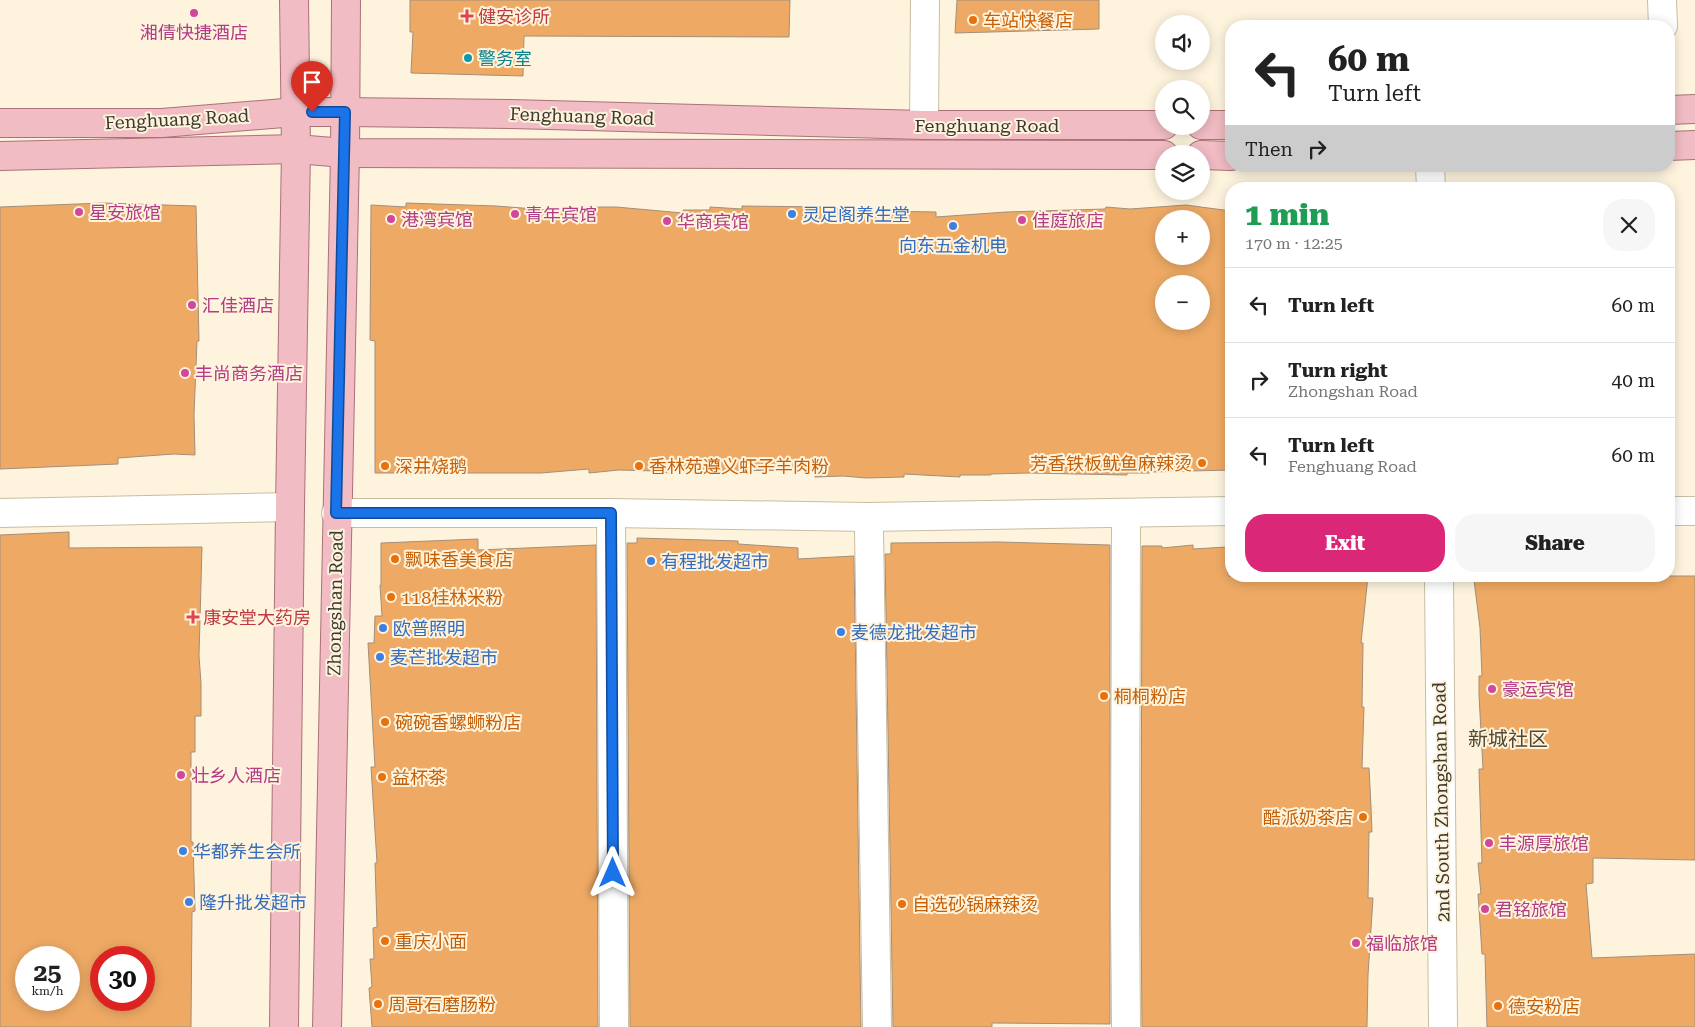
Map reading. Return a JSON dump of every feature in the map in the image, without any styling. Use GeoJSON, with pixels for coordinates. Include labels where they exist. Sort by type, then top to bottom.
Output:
{"type":"FeatureCollection","features":[{"type":"Feature","properties":{"kind":"main road"},"geometry":{"type":"LineString","coordinates":[[284,1027],[296,148],[294,0]]}},
{"type":"Feature","properties":{"kind":"main road","name":"Zhongshan Road"},"geometry":{"type":"LineString","coordinates":[[327,1027],[336,513],[345,154],[346,0]]}},
{"type":"Feature","properties":{"kind":"main road"},"geometry":{"type":"LineString","coordinates":[[1675,110],[1695,109]]}},
{"type":"Feature","properties":{"kind":"main road","name":"Fenghuang Road"},"geometry":{"type":"LineString","coordinates":[[0,123],[162,123],[296,112],[345,112],[511,114],[924,125],[1155,125]]}},
{"type":"Feature","properties":{"kind":"main road"},"geometry":{"type":"LineString","coordinates":[[1210,125],[1225,125]]}},
{"type":"Feature","properties":{"kind":"main road"},"geometry":{"type":"LineString","coordinates":[[1675,146],[1695,145]]}},
{"type":"Feature","properties":{"kind":"main road","name":"Fenghuang Road"},"geometry":{"type":"LineString","coordinates":[[0,156],[296,148],[345,154],[1155,155]]}},
{"type":"Feature","properties":{"kind":"main road"},"geometry":{"type":"LineString","coordinates":[[1210,156],[1225,156]]}},
{"type":"Feature","properties":{"kind":"street"},"geometry":{"type":"LineString","coordinates":[[924,125],[925,0]]}},
{"type":"Feature","properties":{"kind":"street"},"geometry":{"type":"LineString","coordinates":[[1662,0],[1662,20]]}},
{"type":"Feature","properties":{"kind":"street"},"geometry":{"type":"LineString","coordinates":[[0,513],[290,507]]}},
{"type":"Feature","properties":{"kind":"street"},"geometry":{"type":"LineString","coordinates":[[336,513],[611,513],[867,517],[1225,511]]}},
{"type":"Feature","properties":{"kind":"street"},"geometry":{"type":"LineString","coordinates":[[1675,511],[1695,511]]}},
{"type":"Feature","properties":{"kind":"street"},"geometry":{"type":"LineString","coordinates":[[611,513],[614,1027]]}},
{"type":"Feature","properties":{"kind":"street"},"geometry":{"type":"LineString","coordinates":[[1126,514],[1126,1027]]}},
{"type":"Feature","properties":{"kind":"street"},"geometry":{"type":"LineString","coordinates":[[867,517],[869,531],[877,1027]]}},
{"type":"Feature","properties":{"kind":"street","name":"2nd South Zhongshan Road"},"geometry":{"type":"LineString","coordinates":[[1439,582],[1443,1027]]}},
{"type":"Feature","properties":{"kind":"building"},"geometry":{"type":"Polygon","coordinates":[[[410,0],[790,0],[789,37],[524,36],[523,76],[411,73],[413,32],[410,32],[410,0]]]}},
{"type":"Feature","properties":{"kind":"building"},"geometry":{"type":"Polygon","coordinates":[[[957,0],[1099,0],[1099,29],[955,33],[957,0]]]}},
{"type":"Feature","properties":{"kind":"building"},"geometry":{"type":"Polygon","coordinates":[[[103,203],[196,206],[199,341],[197,341],[194,415],[195,455],[174,454],[118,458],[118,464],[0,469],[0,207],[103,203]]]}},
{"type":"Feature","properties":{"kind":"building"},"geometry":{"type":"Polygon","coordinates":[[[406,203],[496,206],[561,211],[561,207],[616,207],[683,213],[683,210],[710,210],[710,207],[742,209],[742,206],[822,207],[879,213],[880,211],[936,212],[936,217],[1006,212],[1105,209],[1106,207],[1130,209],[1186,205],[1225,210],[1225,470],[1127,473],[1127,475],[1029,473],[960,475],[960,477],[904,474],[904,477],[866,478],[843,476],[815,477],[815,470],[658,473],[658,471],[619,470],[589,473],[589,469],[541,473],[375,473],[375,341],[370,340],[371,205],[406,207],[406,203]]]}},
{"type":"Feature","properties":{"kind":"building"},"geometry":{"type":"Polygon","coordinates":[[[69,532],[69,548],[202,547],[199,656],[201,716],[195,716],[195,752],[191,752],[191,842],[193,842],[195,911],[192,912],[191,1027],[0,1027],[0,535],[69,532]]]}},
{"type":"Feature","properties":{"kind":"building"},"geometry":{"type":"Polygon","coordinates":[[[637,538],[738,541],[738,544],[798,548],[798,559],[854,556],[861,1027],[630,1027],[627,543],[637,543],[637,538]]]}},
{"type":"Feature","properties":{"kind":"building"},"geometry":{"type":"Polygon","coordinates":[[[478,539],[478,550],[596,545],[598,1027],[372,1027],[369,988],[372,987],[370,959],[374,959],[373,928],[377,927],[375,863],[377,863],[371,767],[375,767],[368,643],[374,643],[375,616],[382,616],[380,585],[381,543],[478,539]]]}},
{"type":"Feature","properties":{"kind":"building"},"geometry":{"type":"Polygon","coordinates":[[[998,542],[1110,545],[1110,1024],[992,1023],[992,1027],[893,1027],[885,554],[891,554],[891,543],[998,542]]]}},
{"type":"Feature","properties":{"kind":"building"},"geometry":{"type":"Polygon","coordinates":[[[1193,545],[1193,549],[1225,547],[1225,582],[1367,582],[1361,643],[1363,643],[1362,707],[1364,707],[1362,768],[1369,768],[1372,832],[1369,832],[1368,898],[1373,898],[1367,1027],[1142,1027],[1142,546],[1162,546],[1162,548],[1193,545]]]}},
{"type":"Feature","properties":{"kind":"building"},"geometry":{"type":"Polygon","coordinates":[[[1675,576],[1695,576],[1695,860],[1593,858],[1593,883],[1586,884],[1592,958],[1695,954],[1695,1027],[1487,1027],[1485,954],[1482,954],[1478,894],[1481,894],[1478,863],[1482,863],[1479,769],[1483,769],[1479,695],[1479,676],[1482,676],[1480,628],[1474,582],[1675,582],[1675,576]]]}},
{"type":"Feature","properties":{"kind":"place","name":"湘倩快捷酒店"},"geometry":{"type":"Point","coordinates":[194,13]}},
{"type":"Feature","properties":{"kind":"place","name":"健安诊所"},"geometry":{"type":"Point","coordinates":[467,16]}},
{"type":"Feature","properties":{"kind":"place","name":"车站快餐店"},"geometry":{"type":"Point","coordinates":[973,20]}},
{"type":"Feature","properties":{"kind":"place","name":"警务室"},"geometry":{"type":"Point","coordinates":[468,58]}},
{"type":"Feature","properties":{"kind":"place","name":"星安旅馆"},"geometry":{"type":"Point","coordinates":[79,212]}},
{"type":"Feature","properties":{"kind":"place","name":"青年宾馆"},"geometry":{"type":"Point","coordinates":[515,214]}},
{"type":"Feature","properties":{"kind":"place","name":"灵足阁养生堂"},"geometry":{"type":"Point","coordinates":[792,214]}},
{"type":"Feature","properties":{"kind":"place","name":"港湾宾馆"},"geometry":{"type":"Point","coordinates":[391,219]}},
{"type":"Feature","properties":{"kind":"place","name":"佳庭旅店"},"geometry":{"type":"Point","coordinates":[1022,220]}},
{"type":"Feature","properties":{"kind":"place","name":"华商宾馆"},"geometry":{"type":"Point","coordinates":[667,221]}},
{"type":"Feature","properties":{"kind":"place","name":"向东五金机电"},"geometry":{"type":"Point","coordinates":[953,226]}},
{"type":"Feature","properties":{"kind":"place","name":"汇佳酒店"},"geometry":{"type":"Point","coordinates":[192,305]}},
{"type":"Feature","properties":{"kind":"place","name":"丰尚商务酒店"},"geometry":{"type":"Point","coordinates":[185,373]}},
{"type":"Feature","properties":{"kind":"place","name":"芳香铁板鱿鱼麻辣烫"},"geometry":{"type":"Point","coordinates":[1202,463]}},
{"type":"Feature","properties":{"kind":"place","name":"深井烧鹅"},"geometry":{"type":"Point","coordinates":[385,466]}},
{"type":"Feature","properties":{"kind":"place","name":"香林苑遵义虾子羊肉粉"},"geometry":{"type":"Point","coordinates":[639,466]}},
{"type":"Feature","properties":{"kind":"place","name":"飘味香美食店"},"geometry":{"type":"Point","coordinates":[395,559]}},
{"type":"Feature","properties":{"kind":"place","name":"有程批发超市"},"geometry":{"type":"Point","coordinates":[651,561]}},
{"type":"Feature","properties":{"kind":"place","name":"118桂林米粉"},"geometry":{"type":"Point","coordinates":[391,597]}},
{"type":"Feature","properties":{"kind":"place","name":"康安堂大药房"},"geometry":{"type":"Point","coordinates":[193,617]}},
{"type":"Feature","properties":{"kind":"place","name":"欧普照明"},"geometry":{"type":"Point","coordinates":[383,628]}},
{"type":"Feature","properties":{"kind":"place","name":"麦德龙批发超市"},"geometry":{"type":"Point","coordinates":[841,632]}},
{"type":"Feature","properties":{"kind":"place","name":"麦芒批发超市"},"geometry":{"type":"Point","coordinates":[380,657]}},
{"type":"Feature","properties":{"kind":"place","name":"豪运宾馆"},"geometry":{"type":"Point","coordinates":[1492,689]}},
{"type":"Feature","properties":{"kind":"place","name":"桐桐粉店"},"geometry":{"type":"Point","coordinates":[1104,696]}},
{"type":"Feature","properties":{"kind":"place","name":"碗碗香螺蛳粉店"},"geometry":{"type":"Point","coordinates":[385,722]}},
{"type":"Feature","properties":{"kind":"place","name":"壮乡人酒店"},"geometry":{"type":"Point","coordinates":[181,775]}},
{"type":"Feature","properties":{"kind":"place","name":"益杯茶"},"geometry":{"type":"Point","coordinates":[382,777]}},
{"type":"Feature","properties":{"kind":"place","name":"酷派奶茶店"},"geometry":{"type":"Point","coordinates":[1363,817]}},
{"type":"Feature","properties":{"kind":"place","name":"丰源厚旅馆"},"geometry":{"type":"Point","coordinates":[1489,843]}},
{"type":"Feature","properties":{"kind":"place","name":"华都养生会所"},"geometry":{"type":"Point","coordinates":[183,851]}},
{"type":"Feature","properties":{"kind":"place","name":"隆升批发超市"},"geometry":{"type":"Point","coordinates":[189,902]}},
{"type":"Feature","properties":{"kind":"place","name":"自选砂锅麻辣烫"},"geometry":{"type":"Point","coordinates":[902,904]}},
{"type":"Feature","properties":{"kind":"place","name":"君铭旅馆"},"geometry":{"type":"Point","coordinates":[1485,909]}},
{"type":"Feature","properties":{"kind":"place","name":"重庆小面"},"geometry":{"type":"Point","coordinates":[385,941]}},
{"type":"Feature","properties":{"kind":"place","name":"福临旅馆"},"geometry":{"type":"Point","coordinates":[1356,943]}},
{"type":"Feature","properties":{"kind":"place","name":"周哥石磨肠粉"},"geometry":{"type":"Point","coordinates":[378,1004]}},
{"type":"Feature","properties":{"kind":"place","name":"德安粉店"},"geometry":{"type":"Point","coordinates":[1498,1006]}},
{"type":"Feature","properties":{"kind":"district","name":"新城社区"},"geometry":{"type":"Point","coordinates":[1508,739]}},
{"type":"Feature","properties":{"kind":"route"},"geometry":{"type":"LineString","coordinates":[[312,112],[345,112],[336,513],[611,513],[613,873]]}}]}
